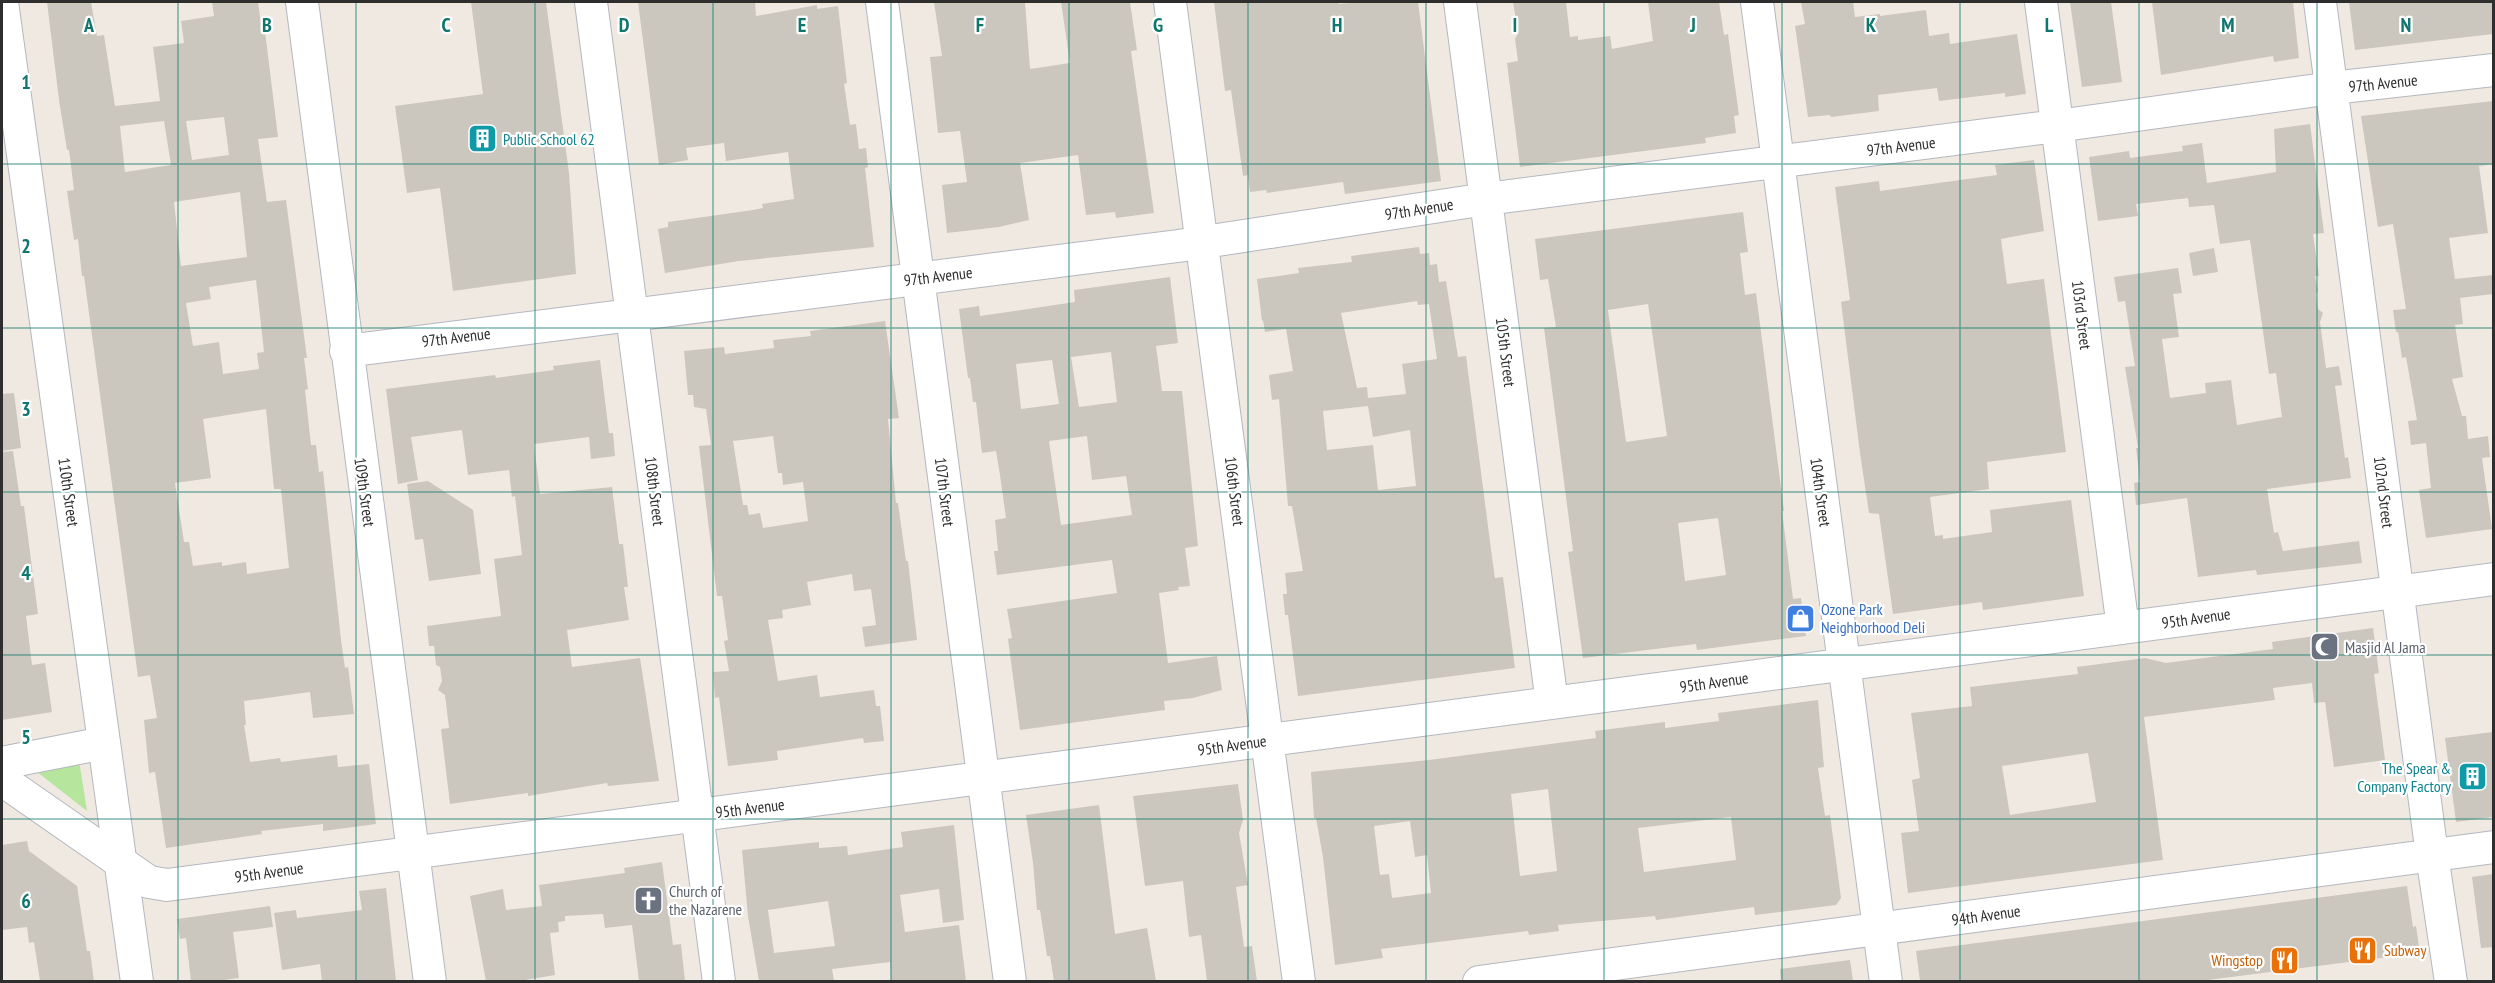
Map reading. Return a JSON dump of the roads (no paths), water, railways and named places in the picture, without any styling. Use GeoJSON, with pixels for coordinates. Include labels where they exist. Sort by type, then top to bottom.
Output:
{"type":"FeatureCollection","features":[{"type":"Feature","properties":{"kind":"street","name":"110th Street"},"geometry":{"type":"LineString","coordinates":[[2,2],[137,981]]}},
{"type":"Feature","properties":{"kind":"street","name":"109th Street"},"geometry":{"type":"LineString","coordinates":[[302,2],[430,981]]}},
{"type":"Feature","properties":{"kind":"street","name":"108th Street"},"geometry":{"type":"LineString","coordinates":[[591,2],[719,981]]}},
{"type":"Feature","properties":{"kind":"street","name":"107th Street"},"geometry":{"type":"LineString","coordinates":[[882,2],[1010,981]]}},
{"type":"Feature","properties":{"kind":"street","name":"106th Street"},"geometry":{"type":"LineString","coordinates":[[1170,2],[1299,981]]}},
{"type":"Feature","properties":{"kind":"street","name":"105th Street"},"geometry":{"type":"LineString","coordinates":[[1460,2],[1552,703]]}},
{"type":"Feature","properties":{"kind":"street","name":"104th Street"},"geometry":{"type":"LineString","coordinates":[[1757,2],[1886,981]]}},
{"type":"Feature","properties":{"kind":"street","name":"103rd Street"},"geometry":{"type":"LineString","coordinates":[[2041,2],[2123,628]]}},
{"type":"Feature","properties":{"kind":"street","name":"102nd Street"},"geometry":{"type":"LineString","coordinates":[[2320,2],[2432,855],[2451,981]]}},
{"type":"Feature","properties":{"kind":"street","name":"97th Avenue"},"geometry":{"type":"LineString","coordinates":[[346,351],[1202,242],[1486,199],[2057,126],[2332,88],[2493,70]]}},
{"type":"Feature","properties":{"kind":"street","name":"95th Avenue"},"geometry":{"type":"LineString","coordinates":[[2,780],[149,882],[167,885],[2493,579]]}},
{"type":"Feature","properties":{"kind":"street"},"geometry":{"type":"LineString","coordinates":[[2,763],[104,743]]}},
{"type":"Feature","properties":{"kind":"street","name":"94th Avenue"},"geometry":{"type":"LineString","coordinates":[[1479,981],[1879,930],[2493,847]]}},
{"type":"Feature","properties":{"kind":"place","name":"Public School 62"},"geometry":{"type":"Point","coordinates":[482,139]}},
{"type":"Feature","properties":{"kind":"place","name":"Ozone Park Neighborhood Deli"},"geometry":{"type":"Point","coordinates":[1800,618]}},
{"type":"Feature","properties":{"kind":"place","name":"Masjid Al Jama"},"geometry":{"type":"Point","coordinates":[2324,647]}},
{"type":"Feature","properties":{"kind":"place","name":"The Spear & Company Factory"},"geometry":{"type":"Point","coordinates":[2472,777]}},
{"type":"Feature","properties":{"kind":"place","name":"Church of the Nazarene"},"geometry":{"type":"Point","coordinates":[648,900]}},
{"type":"Feature","properties":{"kind":"place","name":"Subway"},"geometry":{"type":"Point","coordinates":[2363,950]}},
{"type":"Feature","properties":{"kind":"place","name":"Wingstop"},"geometry":{"type":"Point","coordinates":[2284,960]}}]}
